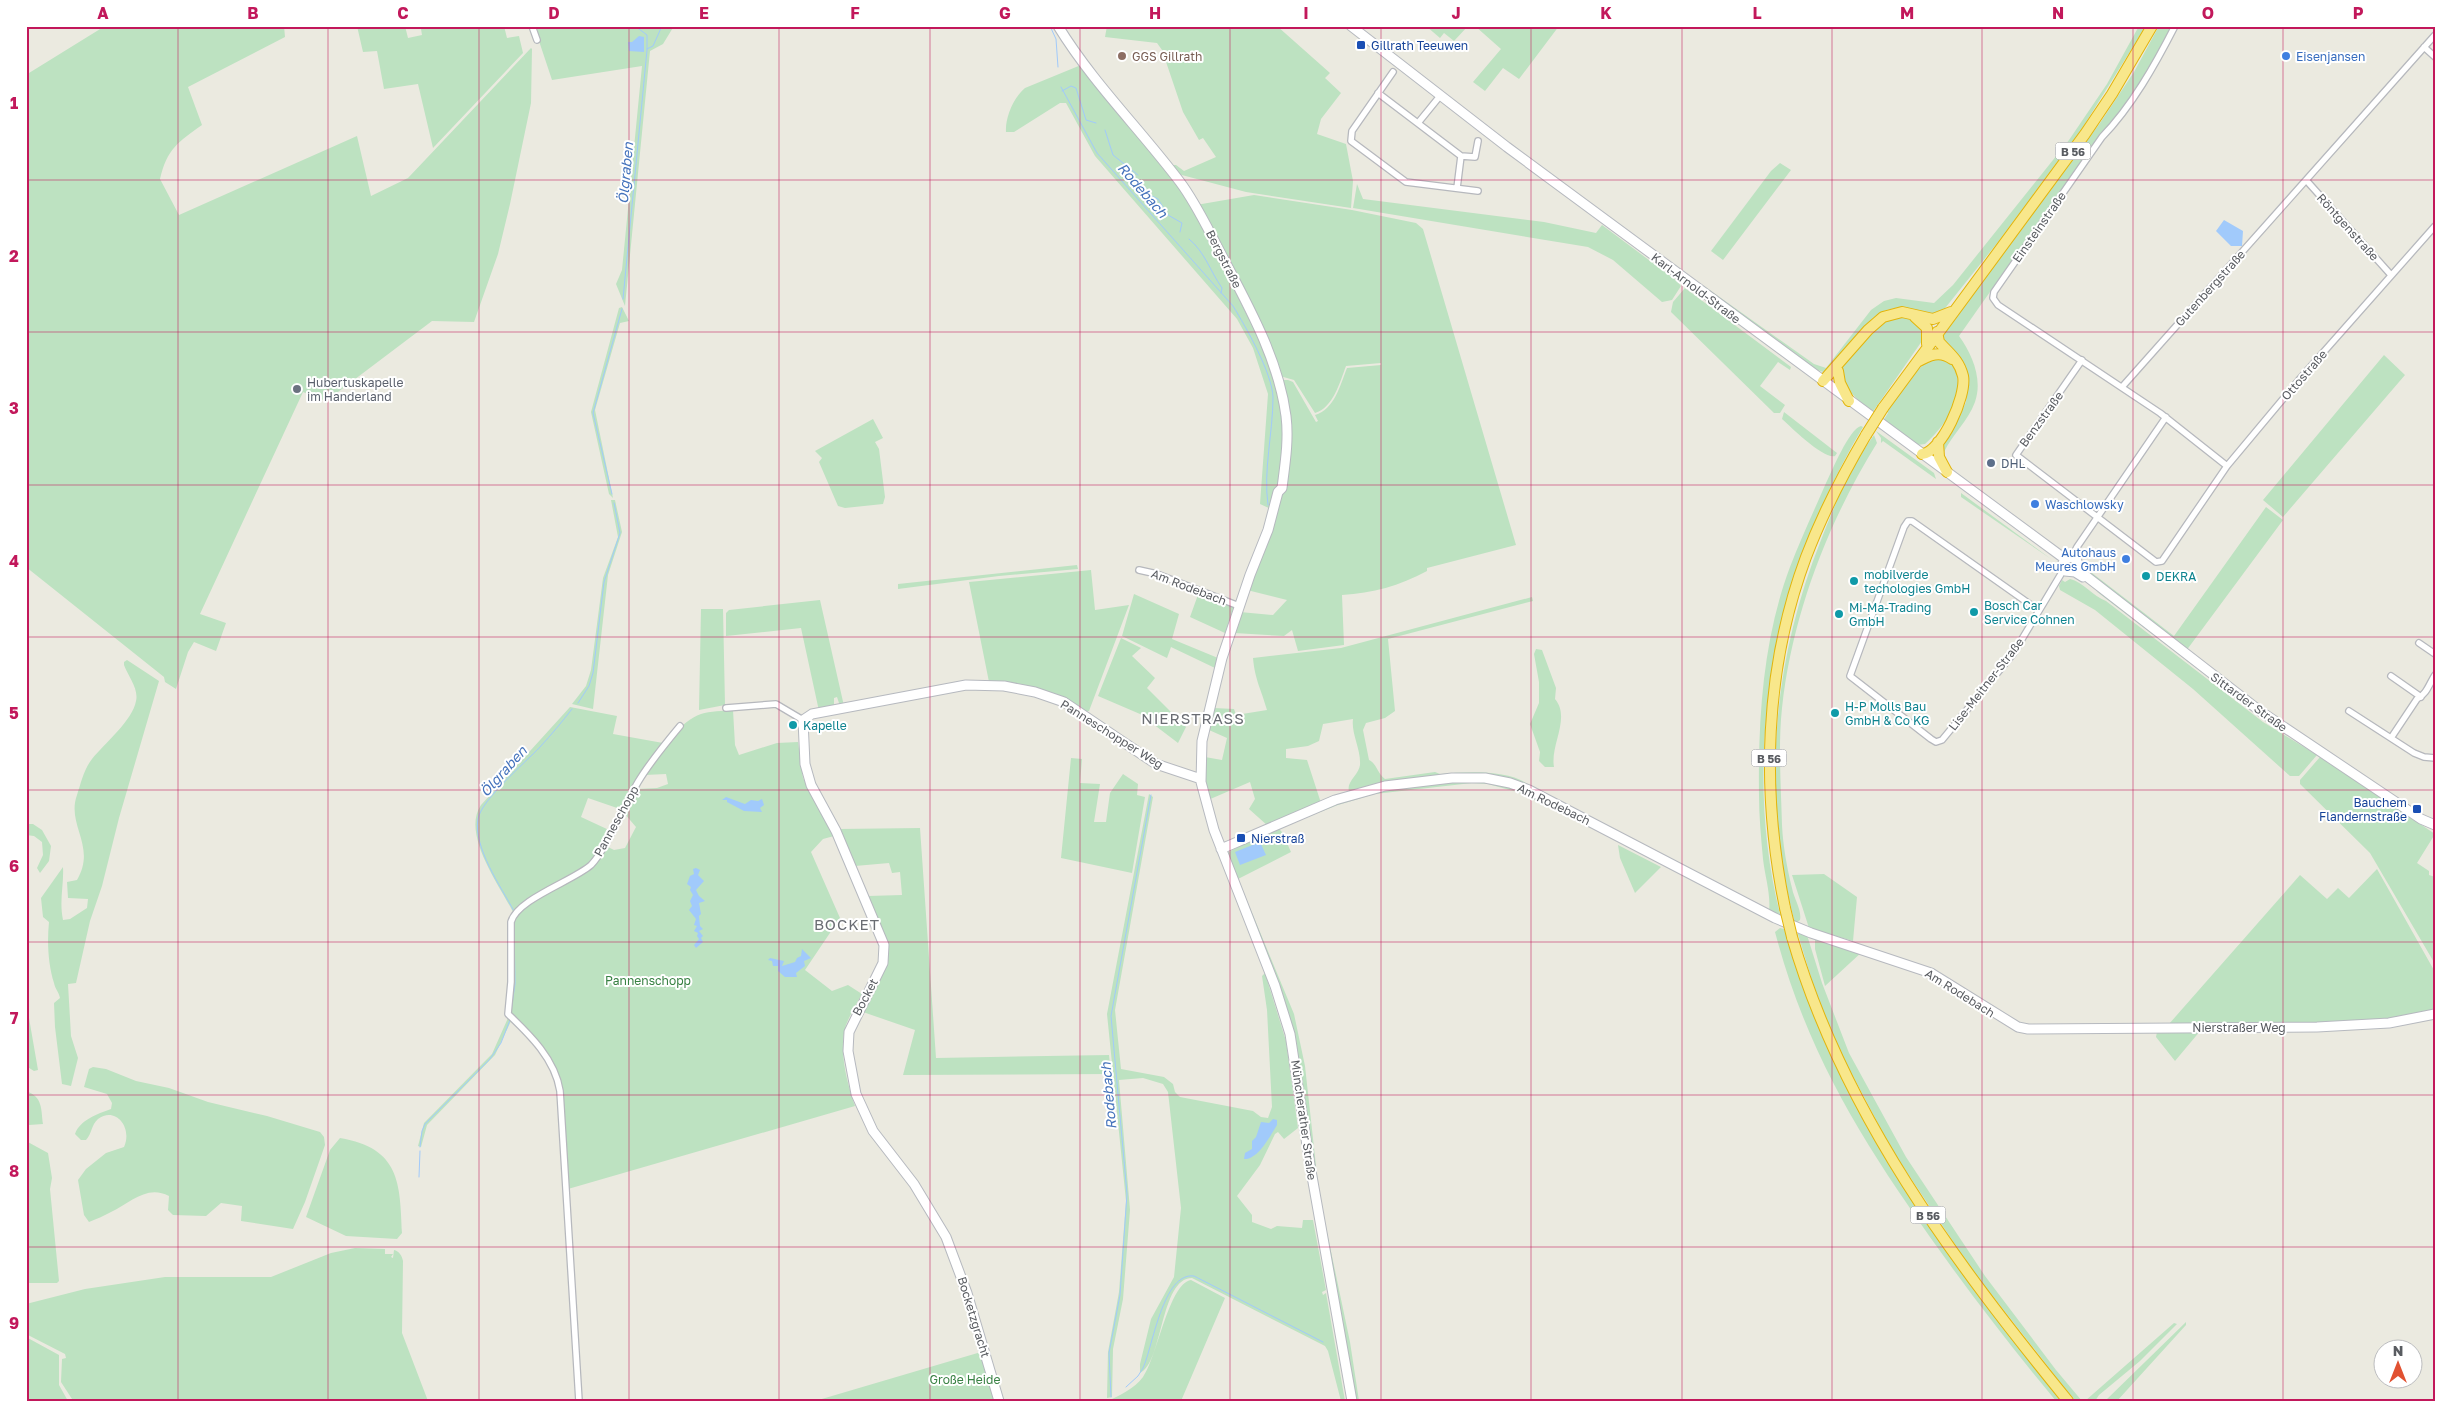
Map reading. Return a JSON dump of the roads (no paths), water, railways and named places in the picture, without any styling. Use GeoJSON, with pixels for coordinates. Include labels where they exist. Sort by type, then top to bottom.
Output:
{"type":"FeatureCollection","features":[{"type":"Feature","properties":{"kind":"highway","name":"B 56"},"geometry":{"type":"LineString","coordinates":[[2068,1401],[1973,1280],[1918,1200],[1874,1130],[1816,1010],[1792,937],[1775,857],[1769,788],[1772,710],[1776,674],[1790,608],[1806,556],[1840,481],[1883,408],[1927,345],[2085,134],[2116,87],[2152,26]]}},
{"type":"Feature","properties":{"kind":"highway"},"geometry":{"type":"LineString","coordinates":[[1823,381],[1878,320],[1893,313],[1933,318],[1954,309]]}},
{"type":"Feature","properties":{"kind":"highway"},"geometry":{"type":"LineString","coordinates":[[1910,314],[1927,328],[1927,345]]}},
{"type":"Feature","properties":{"kind":"highway"},"geometry":{"type":"LineString","coordinates":[[1922,454],[1930,452],[1938,442],[1963,397],[1964,382],[1959,365],[1953,355],[1939,342],[1937,332]]}},
{"type":"Feature","properties":{"kind":"highway"},"geometry":{"type":"LineString","coordinates":[[1915,363],[1928,356],[1941,354],[1948,356],[1959,365]]}},
{"type":"Feature","properties":{"kind":"highway"},"geometry":{"type":"LineString","coordinates":[[1823,381],[1832,378],[1845,358]]}},
{"type":"Feature","properties":{"kind":"highway"},"geometry":{"type":"LineString","coordinates":[[1838,371],[1840,383],[1849,401]]}},
{"type":"Feature","properties":{"kind":"highway"},"geometry":{"type":"LineString","coordinates":[[1922,454],[1948,425]]}},
{"type":"Feature","properties":{"kind":"highway"},"geometry":{"type":"LineString","coordinates":[[1938,442],[1939,455],[1947,472]]}},
{"type":"Feature","properties":{"kind":"street"},"geometry":{"type":"LineString","coordinates":[[532,26],[537,40]]}},
{"type":"Feature","properties":{"kind":"street","name":"Bergstraße"},"geometry":{"type":"LineString","coordinates":[[1058,26],[1094,79],[1187,193],[1229,269],[1272,362],[1284,407],[1287,444],[1282,488],[1271,512],[1268,530]]}},
{"type":"Feature","properties":{"kind":"street","name":"Karl-Arnold-Straße"},"geometry":{"type":"LineString","coordinates":[[1351,26],[1440,96],[2070,565]]}},
{"type":"Feature","properties":{"kind":"street","name":"Einsteinstraße"},"geometry":{"type":"LineString","coordinates":[[2122,387],[1998,304],[1993,295],[2102,138],[2115,123],[2152,68],[2175,26]]}},
{"type":"Feature","properties":{"kind":"street","name":"Gutenbergstraße"},"geometry":{"type":"LineString","coordinates":[[2122,387],[2435,34]]}},
{"type":"Feature","properties":{"kind":"street"},"geometry":{"type":"LineString","coordinates":[[2424,47],[2435,57]]}},
{"type":"Feature","properties":{"kind":"street"},"geometry":{"type":"LineString","coordinates":[[1393,72],[1352,131],[1351,141],[1406,182],[1478,191]]}},
{"type":"Feature","properties":{"kind":"street"},"geometry":{"type":"LineString","coordinates":[[1378,93],[1461,156],[1475,157],[1478,141]]}},
{"type":"Feature","properties":{"kind":"street"},"geometry":{"type":"LineString","coordinates":[[1418,123],[1440,96]]}},
{"type":"Feature","properties":{"kind":"street"},"geometry":{"type":"LineString","coordinates":[[1457,188],[1461,156]]}},
{"type":"Feature","properties":{"kind":"street","name":"Röntgenstraße"},"geometry":{"type":"LineString","coordinates":[[2306,180],[2390,275]]}},
{"type":"Feature","properties":{"kind":"street","name":"Ottostraße"},"geometry":{"type":"LineString","coordinates":[[2226,466],[2390,275],[2435,226]]}},
{"type":"Feature","properties":{"kind":"street","name":"Benzstraße"},"geometry":{"type":"LineString","coordinates":[[2082,360],[2016,453],[2156,562],[2160,562],[2226,466]]}},
{"type":"Feature","properties":{"kind":"street"},"geometry":{"type":"LineString","coordinates":[[2122,387],[2166,417],[2226,466]]}},
{"type":"Feature","properties":{"kind":"street"},"geometry":{"type":"LineString","coordinates":[[2070,565],[2080,544],[2166,417]]}},
{"type":"Feature","properties":{"kind":"street","name":"Lise-Meitner-Straße"},"geometry":{"type":"LineString","coordinates":[[2038,610],[1912,521],[1908,522],[1904,527],[1850,676],[1936,742],[1942,740],[2013,654],[2052,588],[2070,565]]}},
{"type":"Feature","properties":{"kind":"street","name":"Am Rodebach"},"geometry":{"type":"LineString","coordinates":[[1268,530],[1239,606],[1222,658],[1202,741],[1201,779],[1207,810],[1221,849],[1356,792],[1385,786],[1452,778],[1494,778],[1529,790],[1775,918],[1811,933],[1931,973],[2013,1025],[2028,1029],[2043,1029]]}},
{"type":"Feature","properties":{"kind":"street","name":"Sittarder Straße"},"geometry":{"type":"LineString","coordinates":[[2070,565],[2260,711],[2427,823],[2435,825]]}},
{"type":"Feature","properties":{"kind":"street","name":"Am Rodebach"},"geometry":{"type":"LineString","coordinates":[[1139,570],[1157,574],[1239,606]]}},
{"type":"Feature","properties":{"kind":"street"},"geometry":{"type":"LineString","coordinates":[[2419,643],[2435,654]]}},
{"type":"Feature","properties":{"kind":"street"},"geometry":{"type":"LineString","coordinates":[[2391,738],[2435,675]]}},
{"type":"Feature","properties":{"kind":"street"},"geometry":{"type":"LineString","coordinates":[[2391,676],[2421,697]]}},
{"type":"Feature","properties":{"kind":"street","name":"Panneschopper Weg"},"geometry":{"type":"LineString","coordinates":[[803,720],[812,714],[966,685],[993,684],[1011,687],[1064,702],[1156,764],[1201,779]]}},
{"type":"Feature","properties":{"kind":"street"},"geometry":{"type":"LineString","coordinates":[[726,708],[776,704],[803,720]]}},
{"type":"Feature","properties":{"kind":"street"},"geometry":{"type":"LineString","coordinates":[[2349,711],[2414,753],[2424,757],[2435,758]]}},
{"type":"Feature","properties":{"kind":"street","name":"Bocket"},"geometry":{"type":"LineString","coordinates":[[803,720],[803,752],[809,780],[846,852],[884,945],[883,963],[849,1032],[848,1051],[856,1094],[873,1131],[914,1184],[933,1213],[957,1262]]}},
{"type":"Feature","properties":{"kind":"street","name":"Panneschopp"},"geometry":{"type":"LineString","coordinates":[[579,1401],[560,1091],[554,1069],[538,1046],[508,1014],[513,917],[528,903],[580,872],[596,859],[647,768],[680,726]]}},
{"type":"Feature","properties":{"kind":"street","name":"Sittarder Straße"},"geometry":{"type":"LineString","coordinates":[[2416,814],[2435,819]]}},
{"type":"Feature","properties":{"kind":"street","name":"Müncherather Straße"},"geometry":{"type":"LineString","coordinates":[[1221,849],[1275,986],[1290,1034],[1310,1165],[1352,1401]]}},
{"type":"Feature","properties":{"kind":"street","name":"Nierstraßer Weg"},"geometry":{"type":"LineString","coordinates":[[2043,1029],[2317,1027],[2389,1023],[2435,1014]]}},
{"type":"Feature","properties":{"kind":"street","name":"Bocketzgracht"},"geometry":{"type":"LineString","coordinates":[[957,1262],[999,1401]]}},
{"type":"Feature","properties":{"kind":"water"},"geometry":{"type":"Polygon","coordinates":[[[639,36],[644,37],[644,52],[629,51],[628,42],[632,42],[639,36]]]}},
{"type":"Feature","properties":{"kind":"water"},"geometry":{"type":"Polygon","coordinates":[[[2224,220],[2243,231],[2242,246],[2231,246],[2216,231],[2224,220]]]}},
{"type":"Feature","properties":{"kind":"water"},"geometry":{"type":"Polygon","coordinates":[[[726,797],[745,804],[751,800],[758,801],[762,799],[764,805],[760,808],[762,812],[744,811],[727,802],[727,800],[722,800],[726,797]]]}},
{"type":"Feature","properties":{"kind":"water"},"geometry":{"type":"Polygon","coordinates":[[[1260,842],[1266,855],[1240,865],[1235,852],[1260,842]]]}},
{"type":"Feature","properties":{"kind":"water"},"geometry":{"type":"Polygon","coordinates":[[[693,869],[700,870],[698,875],[704,881],[696,890],[705,901],[699,903],[701,914],[699,916],[700,926],[703,929],[699,931],[703,936],[701,938],[703,942],[696,948],[694,945],[699,939],[698,933],[694,931],[697,926],[694,925],[696,919],[689,910],[692,906],[690,901],[693,895],[690,890],[691,887],[687,884],[690,876],[694,874],[693,869]]]}},
{"type":"Feature","properties":{"kind":"water"},"geometry":{"type":"Polygon","coordinates":[[[802,949],[811,958],[804,961],[805,966],[796,973],[797,977],[785,977],[778,971],[778,966],[773,966],[772,961],[768,960],[770,958],[784,961],[782,966],[795,962],[801,956],[802,949]]]}},
{"type":"Feature","properties":{"kind":"water"},"geometry":{"type":"Polygon","coordinates":[[[1273,1119],[1277,1120],[1277,1125],[1259,1152],[1254,1156],[1244,1159],[1245,1153],[1252,1149],[1252,1141],[1256,1137],[1261,1122],[1269,1123],[1273,1119]]]}},
{"type":"Feature","properties":{"kind":"waterway","name":"Ölgraben"},"geometry":{"type":"LineString","coordinates":[[623,299],[647,50],[647,35],[635,26]]}},
{"type":"Feature","properties":{"kind":"waterway","name":"Ölgraben"},"geometry":{"type":"LineString","coordinates":[[647,49],[653,46],[662,26]]}},
{"type":"Feature","properties":{"kind":"waterway","name":"Rodebach"},"geometry":{"type":"LineString","coordinates":[[1050,26],[1056,39],[1058,67]]}},
{"type":"Feature","properties":{"kind":"waterway","name":"Rodebach"},"geometry":{"type":"LineString","coordinates":[[1062,91],[1071,86],[1076,88],[1086,120],[1096,123]]}},
{"type":"Feature","properties":{"kind":"waterway","name":"Rodebach"},"geometry":{"type":"LineString","coordinates":[[1061,87],[1097,153],[1233,306],[1258,350],[1272,387],[1273,397],[1267,465],[1268,505]]}},
{"type":"Feature","properties":{"kind":"waterway","name":"Rodebach"},"geometry":{"type":"LineString","coordinates":[[1105,130],[1113,155],[1138,175]]}},
{"type":"Feature","properties":{"kind":"waterway","name":"Rodebach"},"geometry":{"type":"LineString","coordinates":[[1145,187],[1148,194],[1158,199],[1168,215],[1182,223],[1180,232]]}},
{"type":"Feature","properties":{"kind":"waterway","name":"Rodebach"},"geometry":{"type":"LineString","coordinates":[[1189,239],[1195,244],[1222,288],[1221,293]]}},
{"type":"Feature","properties":{"kind":"waterway","name":"Ölgraben"},"geometry":{"type":"LineString","coordinates":[[612,494],[593,413],[622,309]]}},
{"type":"Feature","properties":{"kind":"waterway","name":"Ölgraben"},"geometry":{"type":"LineString","coordinates":[[578,703],[589,686],[593,673],[604,582],[620,533],[614,503]]}},
{"type":"Feature","properties":{"kind":"waterway","name":"Ölgraben"},"geometry":{"type":"LineString","coordinates":[[514,911],[484,854],[480,842],[478,819],[481,811],[495,792],[540,747],[572,709]]}},
{"type":"Feature","properties":{"kind":"waterway","name":"Rodebach"},"geometry":{"type":"LineString","coordinates":[[1111,1397],[1109,1353],[1120,1295],[1127,1194],[1111,1016],[1151,795]]}},
{"type":"Feature","properties":{"kind":"waterway","name":"Ölgraben"},"geometry":{"type":"LineString","coordinates":[[511,1011],[515,984],[514,922]]}},
{"type":"Feature","properties":{"kind":"waterway","name":"Ölgraben"},"geometry":{"type":"LineString","coordinates":[[420,1147],[425,1124],[490,1059],[501,1043],[510,1020]]}},
{"type":"Feature","properties":{"kind":"waterway","name":"Ölgraben"},"geometry":{"type":"LineString","coordinates":[[419,1177],[420,1151]]}},
{"type":"Feature","properties":{"kind":"waterway"},"geometry":{"type":"LineString","coordinates":[[1126,1387],[1138,1376],[1143,1368],[1155,1328],[1167,1298],[1174,1286],[1183,1278],[1194,1276],[1323,1342]]}},
{"type":"Feature","properties":{"kind":"place","name":"Gillrath Teeuwen"},"geometry":{"type":"Point","coordinates":[1361,45]}},
{"type":"Feature","properties":{"kind":"place","name":"GGS Gillrath"},"geometry":{"type":"Point","coordinates":[1122,56]}},
{"type":"Feature","properties":{"kind":"place","name":"Eisenjansen"},"geometry":{"type":"Point","coordinates":[2286,56]}},
{"type":"Feature","properties":{"kind":"place","name":"Hubertuskapelle im Handerland"},"geometry":{"type":"Point","coordinates":[297,389]}},
{"type":"Feature","properties":{"kind":"place","name":"DHL"},"geometry":{"type":"Point","coordinates":[1991,463]}},
{"type":"Feature","properties":{"kind":"place","name":"Waschlowsky"},"geometry":{"type":"Point","coordinates":[2035,504]}},
{"type":"Feature","properties":{"kind":"place","name":"Autohaus Meures GmbH"},"geometry":{"type":"Point","coordinates":[2126,559]}},
{"type":"Feature","properties":{"kind":"place","name":"DEKRA"},"geometry":{"type":"Point","coordinates":[2146,576]}},
{"type":"Feature","properties":{"kind":"place","name":"mobilverde techologies GmbH"},"geometry":{"type":"Point","coordinates":[1854,581]}},
{"type":"Feature","properties":{"kind":"place","name":"Bosch Car Service Cohnen"},"geometry":{"type":"Point","coordinates":[1974,612]}},
{"type":"Feature","properties":{"kind":"place","name":"Mi-Ma-Trading GmbH"},"geometry":{"type":"Point","coordinates":[1839,614]}},
{"type":"Feature","properties":{"kind":"place","name":"H-P Molls Bau GmbH & Co KG"},"geometry":{"type":"Point","coordinates":[1835,713]}},
{"type":"Feature","properties":{"kind":"place","name":"Kapelle"},"geometry":{"type":"Point","coordinates":[793,725]}},
{"type":"Feature","properties":{"kind":"place","name":"Bauchem Flandernstraße"},"geometry":{"type":"Point","coordinates":[2417,809]}},
{"type":"Feature","properties":{"kind":"place","name":"Nierstraß"},"geometry":{"type":"Point","coordinates":[1241,838]}},
{"type":"Feature","properties":{"kind":"district","name":"NIERSTRASS"},"geometry":{"type":"Point","coordinates":[1193,718]}},
{"type":"Feature","properties":{"kind":"district","name":"BOCKET"},"geometry":{"type":"Point","coordinates":[847,924]}},
{"type":"Feature","properties":{"kind":"park label","name":"Pannenschopp"},"geometry":{"type":"Point","coordinates":[648,980]}},
{"type":"Feature","properties":{"kind":"park label","name":"Große Heide"},"geometry":{"type":"Point","coordinates":[965,1379]}}]}
